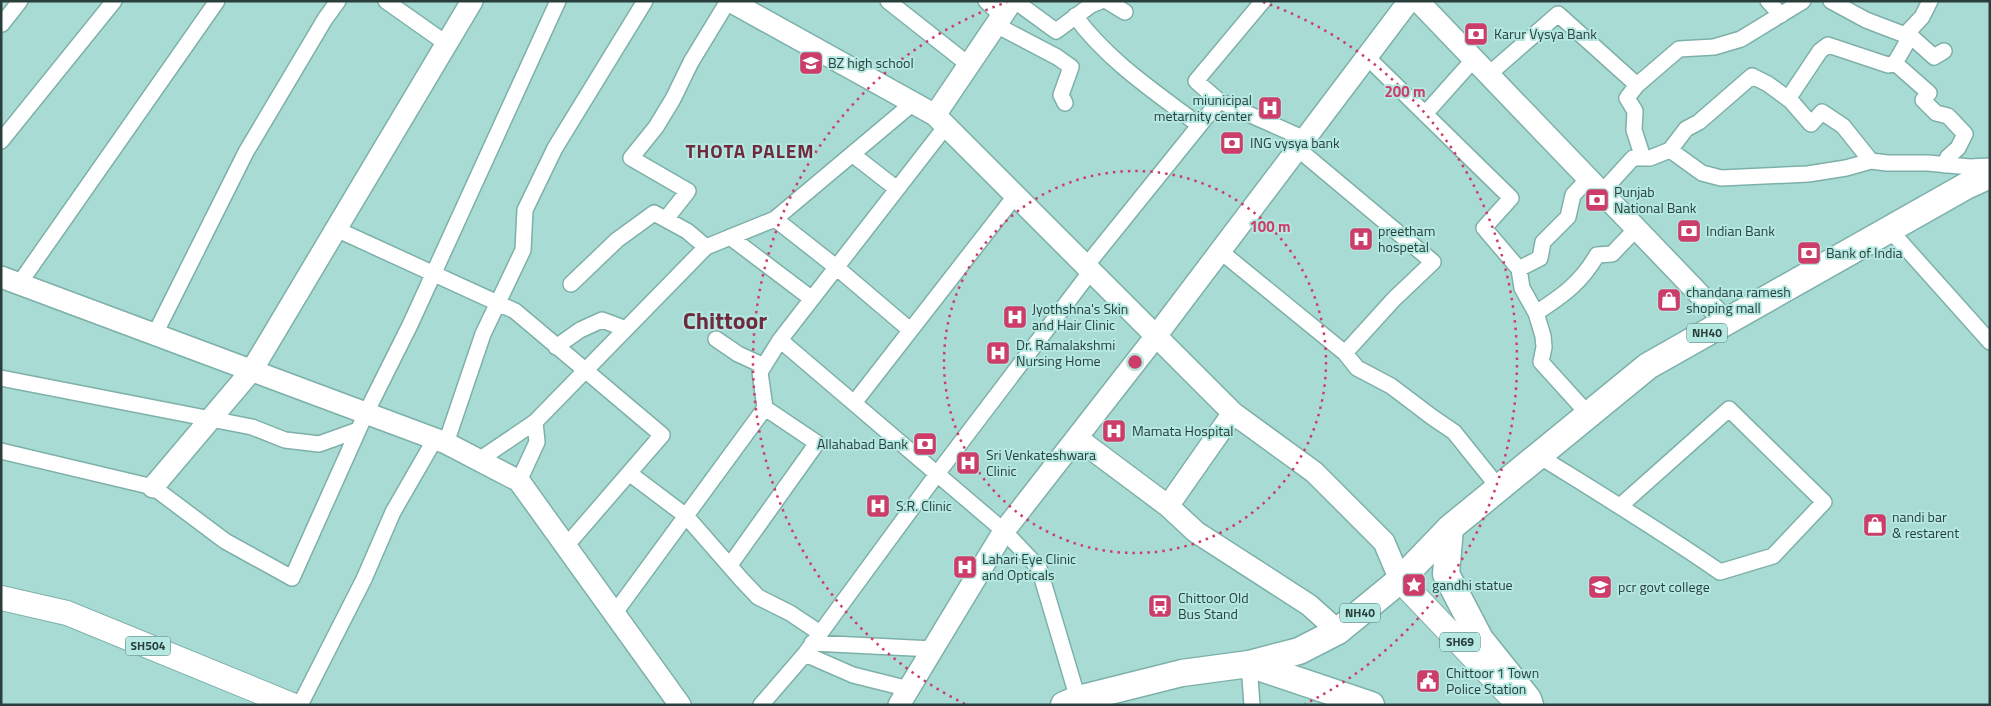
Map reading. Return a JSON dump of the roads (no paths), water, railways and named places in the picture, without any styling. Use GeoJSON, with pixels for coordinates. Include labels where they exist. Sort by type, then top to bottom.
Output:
{"type":"FeatureCollection","features":[{"type":"Feature","properties":{"kind":"highway","name":"NH40"},"geometry":{"type":"LineString","coordinates":[[1071,702],[1182,673],[1249,664],[1299,651],[1338,631],[1400,580],[1450,528],[1648,366],[1990,174]]}},
{"type":"Feature","properties":{"kind":"highway"},"geometry":{"type":"LineString","coordinates":[[1450,528],[1446,574],[1480,639],[1528,698],[1530,705]]}},
{"type":"Feature","properties":{"kind":"highway","name":"NH40"},"geometry":{"type":"LineString","coordinates":[[1249,664],[1371,705]]}},
{"type":"Feature","properties":{"kind":"main road","name":"SH69"},"geometry":{"type":"LineString","coordinates":[[1400,580],[1519,705]]}},
{"type":"Feature","properties":{"kind":"main road","name":"SH504"},"geometry":{"type":"LineString","coordinates":[[1,598],[67,612],[292,705]]}},
{"type":"Feature","properties":{"kind":"street"},"geometry":{"type":"LineString","coordinates":[[2,24],[20,1]]}},
{"type":"Feature","properties":{"kind":"street"},"geometry":{"type":"LineString","coordinates":[[1,141],[114,1]]}},
{"type":"Feature","properties":{"kind":"street"},"geometry":{"type":"LineString","coordinates":[[15,279],[217,1]]}},
{"type":"Feature","properties":{"kind":"street"},"geometry":{"type":"LineString","coordinates":[[155,334],[246,152],[324,19],[338,1]]}},
{"type":"Feature","properties":{"kind":"street"},"geometry":{"type":"LineString","coordinates":[[386,1],[447,44]]}},
{"type":"Feature","properties":{"kind":"street"},"geometry":{"type":"LineString","coordinates":[[153,487],[252,370],[472,1]]}},
{"type":"Feature","properties":{"kind":"street"},"geometry":{"type":"LineString","coordinates":[[1,451],[153,487],[225,542],[292,578],[362,421],[433,274],[558,1]]}},
{"type":"Feature","properties":{"kind":"street"},"geometry":{"type":"LineString","coordinates":[[300,705],[364,579],[394,512],[440,441],[483,334],[523,250],[525,210],[555,148],[644,1]]}},
{"type":"Feature","properties":{"kind":"street"},"geometry":{"type":"LineString","coordinates":[[666,219],[688,192],[631,158],[656,127],[674,100],[691,62],[729,1],[913,103],[941,121],[1234,413],[1314,472],[1384,542],[1400,580]]}},
{"type":"Feature","properties":{"kind":"street"},"geometry":{"type":"LineString","coordinates":[[888,1],[969,65]]}},
{"type":"Feature","properties":{"kind":"street"},"geometry":{"type":"LineString","coordinates":[[986,1],[1056,31],[1091,5],[1102,1],[1124,12]]}},
{"type":"Feature","properties":{"kind":"street"},"geometry":{"type":"LineString","coordinates":[[1263,1],[1196,81],[1219,101],[1301,144],[1434,262],[1394,299],[1346,354]]}},
{"type":"Feature","properties":{"kind":"street"},"geometry":{"type":"LineString","coordinates":[[629,473],[686,516],[730,565],[740,579],[758,597],[790,613],[812,643],[853,675],[904,697],[1004,531],[1156,336],[1410,1]]}},
{"type":"Feature","properties":{"kind":"street"},"geometry":{"type":"LineString","coordinates":[[1418,1],[1726,322]]}},
{"type":"Feature","properties":{"kind":"street"},"geometry":{"type":"LineString","coordinates":[[1768,1],[1781,15]]}},
{"type":"Feature","properties":{"kind":"street"},"geometry":{"type":"LineString","coordinates":[[1644,158],[1634,130],[1636,111],[1627,98],[1637,85],[1678,49],[1714,47],[1741,39],[1803,1]]}},
{"type":"Feature","properties":{"kind":"street"},"geometry":{"type":"LineString","coordinates":[[1834,1],[1866,20],[1908,36],[1934,57],[1944,51]]}},
{"type":"Feature","properties":{"kind":"street"},"geometry":{"type":"LineString","coordinates":[[1788,99],[1820,51],[1828,45],[1888,65],[1895,63],[1908,36],[1922,17],[1924,3]]}},
{"type":"Feature","properties":{"kind":"street"},"geometry":{"type":"LineString","coordinates":[[730,565],[817,444],[766,408],[760,372],[780,340],[897,189],[941,121],[969,65],[1006,11]]}},
{"type":"Feature","properties":{"kind":"street"},"geometry":{"type":"LineString","coordinates":[[1006,11],[1057,57],[1071,67],[1061,95],[1065,103]]}},
{"type":"Feature","properties":{"kind":"street"},"geometry":{"type":"LineString","coordinates":[[1488,75],[1558,14],[1637,85]]}},
{"type":"Feature","properties":{"kind":"street"},"geometry":{"type":"LineString","coordinates":[[1075,16],[1106,52],[1199,125]]}},
{"type":"Feature","properties":{"kind":"street"},"geometry":{"type":"LineString","coordinates":[[1367,57],[1511,198],[1484,228],[1519,269],[1522,288],[1536,314],[1544,347],[1541,362],[1589,415]]}},
{"type":"Feature","properties":{"kind":"street"},"geometry":{"type":"LineString","coordinates":[[1425,114],[1474,60]]}},
{"type":"Feature","properties":{"kind":"street"},"geometry":{"type":"LineString","coordinates":[[1895,63],[1928,93],[1923,100],[1936,113],[1948,116],[1965,134],[1958,148],[1945,164]]}},
{"type":"Feature","properties":{"kind":"street"},"geometry":{"type":"LineString","coordinates":[[1519,269],[1540,258],[1543,242],[1568,217],[1573,195],[1595,186],[1633,158],[1650,158],[1670,150],[1686,129],[1699,122],[1752,76],[1768,84],[1788,99],[1811,124],[1822,112],[1843,126],[1871,161]]}},
{"type":"Feature","properties":{"kind":"street"},"geometry":{"type":"LineString","coordinates":[[761,705],[812,643],[1088,269],[1219,101]]}},
{"type":"Feature","properties":{"kind":"street"},"geometry":{"type":"LineString","coordinates":[[479,460],[535,422],[706,246],[775,219],[913,103]]}},
{"type":"Feature","properties":{"kind":"street"},"geometry":{"type":"LineString","coordinates":[[1670,150],[1702,172],[1721,178],[1808,174],[1846,168],[1871,161],[1970,167],[1990,166]]}},
{"type":"Feature","properties":{"kind":"street"},"geometry":{"type":"LineString","coordinates":[[852,154],[897,189]]}},
{"type":"Feature","properties":{"kind":"street"},"geometry":{"type":"LineString","coordinates":[[854,403],[1015,196]]}},
{"type":"Feature","properties":{"kind":"street"},"geometry":{"type":"LineString","coordinates":[[571,284],[617,240],[654,213],[687,230],[706,246]]}},
{"type":"Feature","properties":{"kind":"street"},"geometry":{"type":"LineString","coordinates":[[775,219],[836,267],[910,330]]}},
{"type":"Feature","properties":{"kind":"street"},"geometry":{"type":"LineString","coordinates":[[336,229],[515,311],[662,435],[566,546]]}},
{"type":"Feature","properties":{"kind":"street"},"geometry":{"type":"LineString","coordinates":[[1536,314],[1570,290],[1589,269],[1597,256],[1612,254],[1636,229]]}},
{"type":"Feature","properties":{"kind":"street"},"geometry":{"type":"LineString","coordinates":[[1889,229],[1990,342]]}},
{"type":"Feature","properties":{"kind":"street"},"geometry":{"type":"LineString","coordinates":[[730,237],[812,299]]}},
{"type":"Feature","properties":{"kind":"street"},"geometry":{"type":"LineString","coordinates":[[1220,252],[1346,354],[1357,368],[1391,386],[1454,432],[1499,488]]}},
{"type":"Feature","properties":{"kind":"street"},"geometry":{"type":"LineString","coordinates":[[1,268],[15,279],[252,370],[362,421],[440,441],[519,481],[680,705]]}},
{"type":"Feature","properties":{"kind":"street"},"geometry":{"type":"LineString","coordinates":[[556,346],[580,330],[602,320],[626,329]]}},
{"type":"Feature","properties":{"kind":"street"},"geometry":{"type":"LineString","coordinates":[[716,339],[738,354],[764,366]]}},
{"type":"Feature","properties":{"kind":"street"},"geometry":{"type":"LineString","coordinates":[[780,340],[1004,531],[1039,568],[1071,702]]}},
{"type":"Feature","properties":{"kind":"street"},"geometry":{"type":"LineString","coordinates":[[1,378],[252,427],[285,440],[319,444],[362,421]]}},
{"type":"Feature","properties":{"kind":"street"},"geometry":{"type":"LineString","coordinates":[[614,614],[766,408]]}},
{"type":"Feature","properties":{"kind":"street"},"geometry":{"type":"LineString","coordinates":[[1539,456],[1671,538],[1720,572],[1773,556],[1824,502],[1729,409],[1620,506]]}},
{"type":"Feature","properties":{"kind":"street"},"geometry":{"type":"LineString","coordinates":[[1168,506],[1234,413]]}},
{"type":"Feature","properties":{"kind":"street"},"geometry":{"type":"LineString","coordinates":[[519,481],[537,442],[535,422]]}},
{"type":"Feature","properties":{"kind":"street"},"geometry":{"type":"LineString","coordinates":[[1076,438],[1168,506],[1196,532],[1309,605],[1338,631]]}},
{"type":"Feature","properties":{"kind":"street"},"geometry":{"type":"LineString","coordinates":[[812,643],[933,649]]}},
{"type":"Feature","properties":{"kind":"street"},"geometry":{"type":"LineString","coordinates":[[1249,664],[1252,705]]}},
{"type":"Feature","properties":{"kind":"place","name":"Karur Vysya Bank"},"geometry":{"type":"Point","coordinates":[1476,34]}},
{"type":"Feature","properties":{"kind":"place","name":"BZ high school"},"geometry":{"type":"Point","coordinates":[811,63]}},
{"type":"Feature","properties":{"kind":"place","name":"miunicipal metarnity center"},"geometry":{"type":"Point","coordinates":[1270,108]}},
{"type":"Feature","properties":{"kind":"place","name":"ING vysya bank"},"geometry":{"type":"Point","coordinates":[1232,143]}},
{"type":"Feature","properties":{"kind":"place","name":"Punjab National Bank"},"geometry":{"type":"Point","coordinates":[1597,200]}},
{"type":"Feature","properties":{"kind":"place","name":"Indian Bank"},"geometry":{"type":"Point","coordinates":[1689,231]}},
{"type":"Feature","properties":{"kind":"place","name":"preetham hospetal"},"geometry":{"type":"Point","coordinates":[1361,239]}},
{"type":"Feature","properties":{"kind":"place","name":"Bank of India"},"geometry":{"type":"Point","coordinates":[1809,253]}},
{"type":"Feature","properties":{"kind":"place","name":"chandana ramesh shoping mall"},"geometry":{"type":"Point","coordinates":[1669,300]}},
{"type":"Feature","properties":{"kind":"place","name":"Jyothshna's Skin and Hair Clinic"},"geometry":{"type":"Point","coordinates":[1015,317]}},
{"type":"Feature","properties":{"kind":"place","name":"Dr. Ramalakshmi Nursing Home"},"geometry":{"type":"Point","coordinates":[998,353]}},
{"type":"Feature","properties":{"kind":"place","name":"Mamata Hospital"},"geometry":{"type":"Point","coordinates":[1114,431]}},
{"type":"Feature","properties":{"kind":"place","name":"Allahabad Bank"},"geometry":{"type":"Point","coordinates":[925,444]}},
{"type":"Feature","properties":{"kind":"place","name":"Sri Venkateshwara Clinic"},"geometry":{"type":"Point","coordinates":[968,463]}},
{"type":"Feature","properties":{"kind":"place","name":"S.R. Clinic"},"geometry":{"type":"Point","coordinates":[878,506]}},
{"type":"Feature","properties":{"kind":"place","name":"nandi bar & restarent"},"geometry":{"type":"Point","coordinates":[1875,525]}},
{"type":"Feature","properties":{"kind":"place","name":"Lahari Eye Clinic and Opticals"},"geometry":{"type":"Point","coordinates":[965,567]}},
{"type":"Feature","properties":{"kind":"place","name":"gandhi statue"},"geometry":{"type":"Point","coordinates":[1414,585]}},
{"type":"Feature","properties":{"kind":"place","name":"pcr govt college"},"geometry":{"type":"Point","coordinates":[1600,587]}},
{"type":"Feature","properties":{"kind":"place","name":"Chittoor Old Bus Stand"},"geometry":{"type":"Point","coordinates":[1160,606]}},
{"type":"Feature","properties":{"kind":"place","name":"Chittoor 1 Town Police Station"},"geometry":{"type":"Point","coordinates":[1428,681]}},
{"type":"Feature","properties":{"kind":"district","name":"THOTA PALEM"},"geometry":{"type":"Point","coordinates":[750,151]}},
{"type":"Feature","properties":{"kind":"district","name":"Chittoor"},"geometry":{"type":"Point","coordinates":[725,321]}}]}
